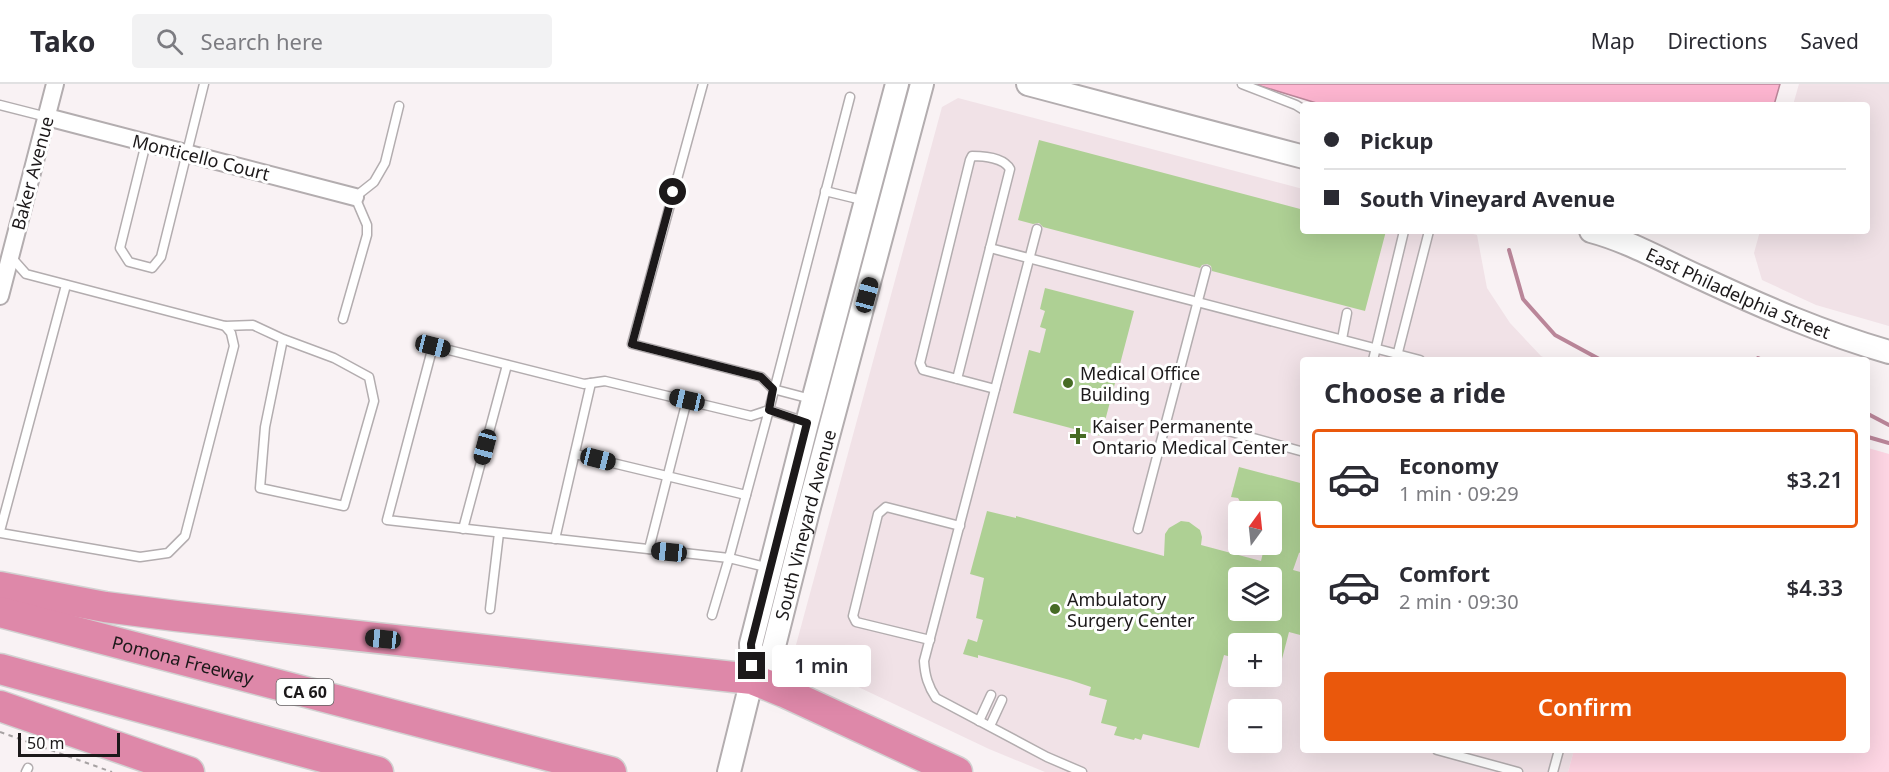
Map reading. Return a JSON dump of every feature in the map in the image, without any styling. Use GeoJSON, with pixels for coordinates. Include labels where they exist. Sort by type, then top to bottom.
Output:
{"type":"FeatureCollection","features":[{"type":"Feature","properties":{"kind":"highway"},"geometry":{"type":"LineString","coordinates":[[0,587],[105,607],[176,616],[752,679],[957,772]]}},
{"type":"Feature","properties":{"kind":"highway","name":"Pomona Freeway"},"geometry":{"type":"LineString","coordinates":[[0,612],[611,772]]}},
{"type":"Feature","properties":{"kind":"highway"},"geometry":{"type":"LineString","coordinates":[[0,669],[378,772]]}},
{"type":"Feature","properties":{"kind":"highway"},"geometry":{"type":"LineString","coordinates":[[0,706],[189,772]]}},
{"type":"Feature","properties":{"kind":"main road","name":"South Vineyard Avenue"},"geometry":{"type":"LineString","coordinates":[[752,679],[751,644],[897,84]]}},
{"type":"Feature","properties":{"kind":"main road","name":"South Vineyard Avenue"},"geometry":{"type":"LineString","coordinates":[[752,679],[773,650],[922,84]]}},
{"type":"Feature","properties":{"kind":"main road"},"geometry":{"type":"LineString","coordinates":[[1028,84],[1300,156]]}},
{"type":"Feature","properties":{"kind":"main road","name":"East Philadelphia Street"},"geometry":{"type":"LineString","coordinates":[[1600,234],[1629,244],[1797,322],[1889,352]]}},
{"type":"Feature","properties":{"kind":"main road"},"geometry":{"type":"LineString","coordinates":[[729,772],[752,679]]}},
{"type":"Feature","properties":{"kind":"street","name":"Baker Avenue"},"geometry":{"type":"LineString","coordinates":[[0,296],[5,250],[47,117],[55,84]]}},
{"type":"Feature","properties":{"kind":"street","name":"Monticello Court"},"geometry":{"type":"LineString","coordinates":[[47,117],[355,197]]}},
{"type":"Feature","properties":{"kind":"lane"},"geometry":{"type":"LineString","coordinates":[[146,143],[120,248],[129,262],[152,268],[161,257],[204,84]]}},
{"type":"Feature","properties":{"kind":"lane"},"geometry":{"type":"LineString","coordinates":[[703,84],[632,344],[761,377],[773,389],[814,399]]}},
{"type":"Feature","properties":{"kind":"lane"},"geometry":{"type":"LineString","coordinates":[[1242,84],[1300,108]]}},
{"type":"Feature","properties":{"kind":"lane"},"geometry":{"type":"LineString","coordinates":[[712,615],[769,410],[850,97]]}},
{"type":"Feature","properties":{"kind":"lane"},"geometry":{"type":"LineString","coordinates":[[0,105],[47,117]]}},
{"type":"Feature","properties":{"kind":"lane"},"geometry":{"type":"LineString","coordinates":[[343,319],[367,235],[367,225],[355,197],[374,182],[385,163],[399,106]]}},
{"type":"Feature","properties":{"kind":"lane"},"geometry":{"type":"LineString","coordinates":[[957,379],[1010,169],[1004,162],[972,156],[920,363],[923,370],[957,379],[995,389]]}},
{"type":"Feature","properties":{"kind":"lane"},"geometry":{"type":"LineString","coordinates":[[825,191],[866,201]]}},
{"type":"Feature","properties":{"kind":"lane"},"geometry":{"type":"LineString","coordinates":[[1037,229],[924,662],[925,675],[936,698],[1047,757],[1082,772]]}},
{"type":"Feature","properties":{"kind":"lane"},"geometry":{"type":"LineString","coordinates":[[1374,357],[1403,234]]}},
{"type":"Feature","properties":{"kind":"lane"},"geometry":{"type":"LineString","coordinates":[[990,248],[1376,348],[1397,357],[1428,234]]}},
{"type":"Feature","properties":{"kind":"lane"},"geometry":{"type":"LineString","coordinates":[[5,250],[26,274],[225,326],[253,325],[334,358],[369,376],[375,401],[344,506],[260,488],[265,427],[283,339]]}},
{"type":"Feature","properties":{"kind":"lane"},"geometry":{"type":"LineString","coordinates":[[1138,529],[1206,270]]}},
{"type":"Feature","properties":{"kind":"lane"},"geometry":{"type":"LineString","coordinates":[[66,285],[0,532],[140,557],[168,553],[184,537],[234,346],[231,333],[225,326]]}},
{"type":"Feature","properties":{"kind":"lane"},"geometry":{"type":"LineString","coordinates":[[1342,339],[1347,314]]}},
{"type":"Feature","properties":{"kind":"lane"},"geometry":{"type":"LineString","coordinates":[[771,568],[729,558],[387,520],[433,346],[584,384],[605,381],[751,416],[769,410],[807,423]]}},
{"type":"Feature","properties":{"kind":"lane"},"geometry":{"type":"LineString","coordinates":[[464,528],[507,365]]}},
{"type":"Feature","properties":{"kind":"lane"},"geometry":{"type":"LineString","coordinates":[[555,539],[591,383]]}},
{"type":"Feature","properties":{"kind":"lane"},"geometry":{"type":"LineString","coordinates":[[649,549],[687,400]]}},
{"type":"Feature","properties":{"kind":"lane"},"geometry":{"type":"LineString","coordinates":[[1210,426],[1300,451]]}},
{"type":"Feature","properties":{"kind":"lane"},"geometry":{"type":"LineString","coordinates":[[575,453],[746,495]]}},
{"type":"Feature","properties":{"kind":"lane"},"geometry":{"type":"LineString","coordinates":[[930,640],[856,622],[853,616],[878,514],[886,507],[960,526]]}},
{"type":"Feature","properties":{"kind":"lane"},"geometry":{"type":"LineString","coordinates":[[490,609],[499,533]]}},
{"type":"Feature","properties":{"kind":"lane"},"geometry":{"type":"LineString","coordinates":[[979,721],[992,695]]}},
{"type":"Feature","properties":{"kind":"lane"},"geometry":{"type":"LineString","coordinates":[[990,726],[1002,700]]}},
{"type":"Feature","properties":{"kind":"lane"},"geometry":{"type":"LineString","coordinates":[[1448,753],[1518,772]]}},
{"type":"Feature","properties":{"kind":"lane"},"geometry":{"type":"LineString","coordinates":[[1553,772],[1558,753]]}},
{"type":"Feature","properties":{"kind":"path"},"geometry":{"type":"LineString","coordinates":[[0,732],[112,772]]}},
{"type":"Feature","properties":{"kind":"shaded area"},"geometry":{"type":"Polygon","coordinates":[[[1254,84],[1780,84],[1775,102],[1313,102],[1254,84]]]}},
{"type":"Feature","properties":{"kind":"shaded area"},"geometry":{"type":"Polygon","coordinates":[[[1799,84],[1889,84],[1889,326],[1816,305],[1762,280],[1754,253],[1759,234],[1870,234],[1870,102],[1794,102],[1799,84]]]}},
{"type":"Feature","properties":{"kind":"shaded area","name":"Kaiser Permanente Ontario Medical Center"},"geometry":{"type":"Polygon","coordinates":[[[958,98],[1300,188],[1300,234],[1477,235],[1487,288],[1510,323],[1543,357],[1300,357],[1300,753],[1573,753],[1568,772],[1045,772],[989,749],[793,656],[942,107],[958,98]]]}},
{"type":"Feature","properties":{"kind":"shaded area"},"geometry":{"type":"Polygon","coordinates":[[[1870,449],[1889,454],[1889,772],[1568,772],[1573,753],[1870,753],[1870,449]]]}},
{"type":"Feature","properties":{"kind":"building"},"geometry":{"type":"Polygon","coordinates":[[[1039,140],[1300,209],[1300,234],[1385,234],[1365,311],[1212,271],[1211,266],[1207,264],[1200,268],[1043,227],[1039,223],[1033,224],[1018,220],[1039,140]]]}},
{"type":"Feature","properties":{"kind":"building","name":"Medical Office Building"},"geometry":{"type":"Polygon","coordinates":[[[1045,288],[1134,311],[1101,436],[1013,413],[1029,350],[1040,353],[1046,329],[1040,327],[1045,311],[1040,309],[1045,288]]]}},
{"type":"Feature","properties":{"kind":"building"},"geometry":{"type":"Polygon","coordinates":[[[1239,467],[1300,483],[1300,552],[1293,570],[1300,572],[1300,635],[1289,632],[1282,659],[1282,633],[1228,633],[1228,656],[1224,655],[1199,748],[1143,734],[1141,740],[1114,735],[1117,727],[1101,723],[1107,700],[1089,695],[1091,687],[978,655],[978,658],[963,654],[968,639],[977,642],[983,620],[976,618],[984,578],[970,574],[987,511],[1016,518],[1016,516],[1164,556],[1165,534],[1169,528],[1181,521],[1189,522],[1200,530],[1201,545],[1228,552],[1228,555],[1238,555],[1261,561],[1262,555],[1282,555],[1282,501],[1240,501],[1238,498],[1231,497],[1239,467]]]}},
{"type":"Feature","properties":{"kind":"waterway"},"geometry":{"type":"LineString","coordinates":[[1509,250],[1523,299],[1555,335],[1595,357]]}},
{"type":"Feature","properties":{"kind":"waterway"},"geometry":{"type":"LineString","coordinates":[[1870,415],[1889,425]]}},
{"type":"Feature","properties":{"kind":"waterway"},"geometry":{"type":"LineString","coordinates":[[1870,438],[1889,443]]}},
{"type":"Feature","properties":{"kind":"place","name":"Medical Office Building"},"geometry":{"type":"Point","coordinates":[1068,383]}},
{"type":"Feature","properties":{"kind":"place","name":"Kaiser Permanente Ontario Medical Center"},"geometry":{"type":"Point","coordinates":[1078,436]}},
{"type":"Feature","properties":{"kind":"place","name":"Ambulatory Surgery Center"},"geometry":{"type":"Point","coordinates":[1055,609]}},
{"type":"Feature","properties":{"kind":"route"},"geometry":{"type":"LineString","coordinates":[[673,192],[632,344],[761,377],[773,389],[769,410],[807,423],[751,644],[752,666]]}}]}
